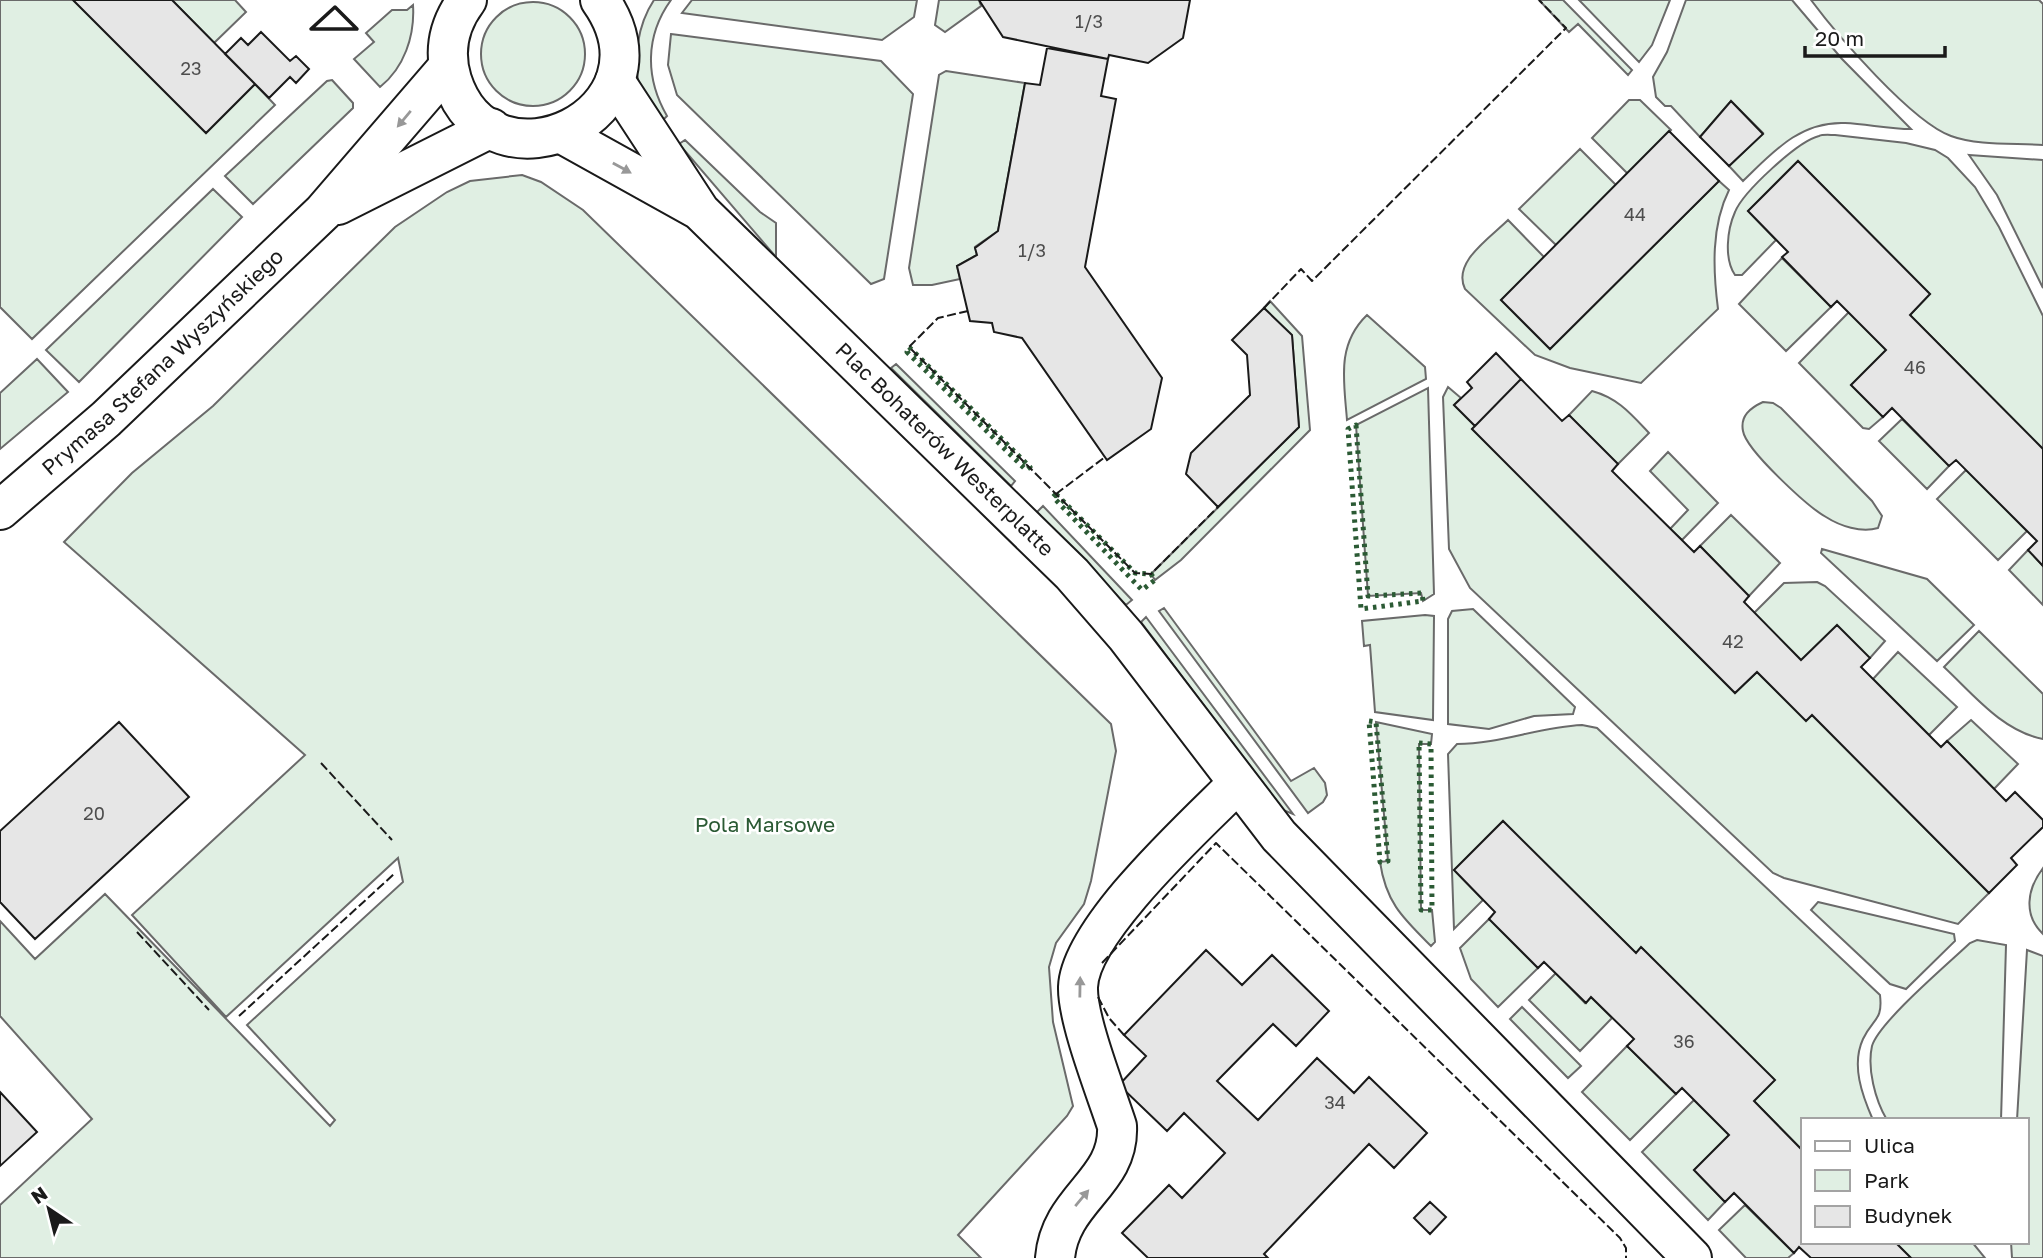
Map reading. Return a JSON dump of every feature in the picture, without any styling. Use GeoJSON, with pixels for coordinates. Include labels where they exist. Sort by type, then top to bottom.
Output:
{"type":"FeatureCollection","features":[{"type":"Feature","properties":{"kind":"street"},"geometry":{"type":"LineString","coordinates":[[467,0],[457,14],[448,40],[448,67],[456,92],[471,113],[491,128],[514,137],[538,140],[562,134],[585,122],[603,104],[615,81],[619,48],[617,11]]}},
{"type":"Feature","properties":{"kind":"street","name":"Prymasa Stefana Wyszyńskiego"},"geometry":{"type":"LineString","coordinates":[[0,510],[106,419],[323,212],[448,67]]}},
{"type":"Feature","properties":{"kind":"street","name":"Plac Bohaterów Westerplatte"},"geometry":{"type":"LineString","coordinates":[[615,81],[700,211],[1072,574],[1126,636],[1237,784],[1314,873],[1692,1258]]}},
{"type":"Feature","properties":{"kind":"street","name":"Prymasa Stefana Wyszyńskiego"},"geometry":{"type":"LineString","coordinates":[[323,212],[491,128]]}},
{"type":"Feature","properties":{"kind":"street","name":"Plac Bohaterów Westerplatte"},"geometry":{"type":"LineString","coordinates":[[562,134],[700,211]]}},
{"type":"Feature","properties":{"kind":"street"},"geometry":{"type":"LineString","coordinates":[[1055,1258],[1056,1237],[1071,1211],[1112,1162],[1118,1143],[1117,1126],[1082,1013],[1078,987],[1083,960],[1112,915],[1237,784]]}},
{"type":"Feature","properties":{"kind":"green space"},"geometry":{"type":"Polygon","coordinates":[[[0,0],[73,0],[206,133],[255,84],[275,105],[32,339],[0,307],[0,0]]]}},
{"type":"Feature","properties":{"kind":"green space"},"geometry":{"type":"Polygon","coordinates":[[[172,0],[235,0],[246,12],[214,43],[172,0]]]}},
{"type":"Feature","properties":{"kind":"green space"},"geometry":{"type":"Polygon","coordinates":[[[654,0],[671,0],[656,28],[651,57],[655,87],[667,116],[661,122],[640,88],[637,66],[640,31],[654,0]]]}},
{"type":"Feature","properties":{"kind":"green space"},"geometry":{"type":"Polygon","coordinates":[[[692,0],[917,0],[914,17],[882,40],[682,13],[692,0]]]}},
{"type":"Feature","properties":{"kind":"green space"},"geometry":{"type":"Polygon","coordinates":[[[939,0],[979,0],[981,6],[945,32],[935,25],[939,0]]]}},
{"type":"Feature","properties":{"kind":"green space"},"geometry":{"type":"Polygon","coordinates":[[[1539,0],[1563,0],[1632,70],[1628,75],[1578,24],[1569,32],[1539,0]]]}},
{"type":"Feature","properties":{"kind":"green space"},"geometry":{"type":"Polygon","coordinates":[[[1579,0],[1670,0],[1652,45],[1639,62],[1579,0]]]}},
{"type":"Feature","properties":{"kind":"green space"},"geometry":{"type":"Polygon","coordinates":[[[1686,0],[1792,0],[1842,59],[1911,129],[1845,123],[1814,127],[1788,140],[1743,181],[1729,166],[1763,133],[1731,101],[1700,137],[1671,106],[1665,106],[1656,97],[1653,77],[1667,52],[1686,0]]]}},
{"type":"Feature","properties":{"kind":"green space"},"geometry":{"type":"Polygon","coordinates":[[[1811,0],[2039,0],[2043,4],[2043,145],[1973,141],[1951,136],[1935,128],[1876,76],[1811,0]]]}},
{"type":"Feature","properties":{"kind":"green space"},"geometry":{"type":"Polygon","coordinates":[[[533,2],[553,6],[570,17],[581,34],[585,54],[581,74],[570,91],[553,102],[533,106],[513,102],[496,91],[485,74],[481,54],[485,34],[496,17],[513,6],[533,2]]]}},
{"type":"Feature","properties":{"kind":"green space"},"geometry":{"type":"Polygon","coordinates":[[[413,5],[410,40],[402,61],[380,87],[354,59],[374,42],[366,33],[392,10],[407,10],[413,5]]]}},
{"type":"Feature","properties":{"kind":"green space"},"geometry":{"type":"Polygon","coordinates":[[[671,34],[881,61],[913,94],[884,279],[871,284],[677,95],[668,65],[671,34]]]}},
{"type":"Feature","properties":{"kind":"green space"},"geometry":{"type":"Polygon","coordinates":[[[946,71],[1025,83],[998,231],[975,247],[977,255],[957,266],[960,279],[932,285],[913,285],[909,268],[939,75],[946,71]]]}},
{"type":"Feature","properties":{"kind":"green space"},"geometry":{"type":"Polygon","coordinates":[[[332,80],[353,103],[353,108],[253,204],[225,176],[327,81],[332,80]]]}},
{"type":"Feature","properties":{"kind":"green space"},"geometry":{"type":"Polygon","coordinates":[[[1629,100],[1640,100],[1671,130],[1628,174],[1592,138],[1629,100]]]}},
{"type":"Feature","properties":{"kind":"green space"},"geometry":{"type":"Polygon","coordinates":[[[1821,135],[1906,143],[1935,150],[1948,158],[1975,187],[1999,227],[2043,316],[2043,449],[1910,315],[1930,294],[1798,161],[1748,211],[1776,240],[1742,275],[1735,275],[1729,261],[1728,244],[1732,219],[1740,203],[1760,180],[1798,147],[1821,135]]]}},
{"type":"Feature","properties":{"kind":"green space"},"geometry":{"type":"Polygon","coordinates":[[[685,140],[760,212],[776,223],[776,257],[679,144],[685,140]]]}},
{"type":"Feature","properties":{"kind":"green space"},"geometry":{"type":"Polygon","coordinates":[[[1580,149],[1616,185],[1556,245],[1519,209],[1580,149]]]}},
{"type":"Feature","properties":{"kind":"green space"},"geometry":{"type":"Polygon","coordinates":[[[1969,155],[2043,160],[2043,288],[1997,195],[1969,155]]]}},
{"type":"Feature","properties":{"kind":"green space","name":"Pola Marsowe"},"geometry":{"type":"Polygon","coordinates":[[[522,175],[541,182],[583,210],[1111,724],[1116,751],[1091,881],[1084,904],[1056,943],[1049,967],[1053,1022],[1073,1106],[1067,1116],[958,1235],[981,1258],[0,1258],[0,1205],[92,1119],[0,1016],[0,921],[35,959],[105,894],[330,1126],[335,1120],[247,1025],[403,882],[398,858],[226,1017],[132,915],[305,755],[64,542],[132,473],[213,406],[395,227],[447,192],[470,181],[522,175]]]}},
{"type":"Feature","properties":{"kind":"green space"},"geometry":{"type":"Polygon","coordinates":[[[1719,181],[1729,190],[1716,233],[1715,279],[1718,309],[1641,383],[1570,368],[1535,355],[1465,289],[1462,279],[1468,260],[1508,220],[1544,257],[1501,300],[1550,349],[1719,181]]]}},
{"type":"Feature","properties":{"kind":"green space"},"geometry":{"type":"Polygon","coordinates":[[[213,189],[242,217],[79,382],[46,350],[213,189]]]}},
{"type":"Feature","properties":{"kind":"green space"},"geometry":{"type":"Polygon","coordinates":[[[1782,258],[1831,307],[1786,351],[1739,304],[1782,258]]]}},
{"type":"Feature","properties":{"kind":"green space"},"geometry":{"type":"Polygon","coordinates":[[[1270,301],[1302,336],[1310,430],[1181,560],[1155,580],[1151,574],[1299,427],[1292,336],[1264,308],[1270,301]]]}},
{"type":"Feature","properties":{"kind":"green space"},"geometry":{"type":"Polygon","coordinates":[[[1849,312],[1886,350],[1851,385],[1883,417],[1869,429],[1863,428],[1799,363],[1849,312]]]}},
{"type":"Feature","properties":{"kind":"green space"},"geometry":{"type":"Polygon","coordinates":[[[1367,315],[1425,367],[1426,379],[1347,420],[1344,378],[1346,351],[1357,327],[1367,315]]]}},
{"type":"Feature","properties":{"kind":"green space"},"geometry":{"type":"Polygon","coordinates":[[[37,359],[68,392],[0,449],[0,393],[37,359]]]}},
{"type":"Feature","properties":{"kind":"green space"},"geometry":{"type":"Polygon","coordinates":[[[896,364],[1015,481],[1011,486],[891,368],[896,364]]]}},
{"type":"Feature","properties":{"kind":"green space"},"geometry":{"type":"Polygon","coordinates":[[[1448,387],[1461,398],[1454,405],[1475,426],[1472,429],[1735,693],[1757,672],[1806,720],[1812,715],[1989,893],[1958,924],[1773,873],[1470,588],[1449,549],[1443,397],[1448,387]]]}},
{"type":"Feature","properties":{"kind":"green space"},"geometry":{"type":"Polygon","coordinates":[[[1428,388],[1434,594],[1423,601],[1421,593],[1368,596],[1356,425],[1428,388]]]}},
{"type":"Feature","properties":{"kind":"green space"},"geometry":{"type":"Polygon","coordinates":[[[1592,391],[1617,402],[1649,433],[1618,464],[1569,415],[1592,391]]]}},
{"type":"Feature","properties":{"kind":"green space"},"geometry":{"type":"Polygon","coordinates":[[[1763,402],[1773,403],[1781,408],[1872,501],[1882,516],[1878,528],[1858,529],[1832,520],[1806,502],[1766,464],[1747,440],[1742,426],[1747,413],[1763,402]]]}},
{"type":"Feature","properties":{"kind":"green space"},"geometry":{"type":"Polygon","coordinates":[[[1902,419],[1949,466],[1927,489],[1879,441],[1902,419]]]}},
{"type":"Feature","properties":{"kind":"green space"},"geometry":{"type":"Polygon","coordinates":[[[1668,452],[1718,503],[1682,540],[1670,529],[1688,510],[1650,471],[1668,452]]]}},
{"type":"Feature","properties":{"kind":"green space"},"geometry":{"type":"Polygon","coordinates":[[[1966,470],[2027,531],[1998,560],[1937,499],[1966,470]]]}},
{"type":"Feature","properties":{"kind":"green space"},"geometry":{"type":"Polygon","coordinates":[[[1043,506],[1132,600],[1126,605],[1037,512],[1043,506]]]}},
{"type":"Feature","properties":{"kind":"green space"},"geometry":{"type":"Polygon","coordinates":[[[1731,515],[1780,563],[1749,596],[1700,546],[1731,515]]]}},
{"type":"Feature","properties":{"kind":"green space"},"geometry":{"type":"Polygon","coordinates":[[[1822,549],[1927,579],[1974,625],[1937,661],[1821,553],[1822,549]]]}},
{"type":"Feature","properties":{"kind":"green space"},"geometry":{"type":"Polygon","coordinates":[[[2028,550],[2043,566],[2043,605],[2009,570],[2028,550]]]}},
{"type":"Feature","properties":{"kind":"green space"},"geometry":{"type":"Polygon","coordinates":[[[1817,582],[1825,586],[1885,641],[1870,658],[1801,660],[1754,613],[1784,583],[1817,582]]]}},
{"type":"Feature","properties":{"kind":"green space"},"geometry":{"type":"Polygon","coordinates":[[[1164,608],[1291,781],[1314,768],[1325,783],[1327,795],[1323,802],[1308,813],[1159,611],[1164,608]]]}},
{"type":"Feature","properties":{"kind":"green space"},"geometry":{"type":"Polygon","coordinates":[[[1473,609],[1575,707],[1573,714],[1534,716],[1489,729],[1448,724],[1448,619],[1452,611],[1473,609]]]}},
{"type":"Feature","properties":{"kind":"green space"},"geometry":{"type":"Polygon","coordinates":[[[1434,616],[1433,720],[1375,712],[1370,645],[1364,646],[1362,621],[1434,616]]]}},
{"type":"Feature","properties":{"kind":"green space"},"geometry":{"type":"Polygon","coordinates":[[[1146,617],[1293,814],[1283,810],[1141,622],[1146,617]]]}},
{"type":"Feature","properties":{"kind":"green space"},"geometry":{"type":"Polygon","coordinates":[[[1979,631],[2043,694],[2043,739],[2028,735],[2001,720],[1944,667],[1979,631]]]}},
{"type":"Feature","properties":{"kind":"green space"},"geometry":{"type":"Polygon","coordinates":[[[1898,652],[1957,707],[1929,735],[1873,679],[1898,652]]]}},
{"type":"Feature","properties":{"kind":"green space"},"geometry":{"type":"Polygon","coordinates":[[[1971,720],[2018,764],[1994,789],[1947,741],[1971,720]]]}},
{"type":"Feature","properties":{"kind":"green space"},"geometry":{"type":"Polygon","coordinates":[[[1376,722],[1432,734],[1431,744],[1419,744],[1421,910],[1432,910],[1435,942],[1431,946],[1397,909],[1383,876],[1380,862],[1388,861],[1376,722]]]}},
{"type":"Feature","properties":{"kind":"green space"},"geometry":{"type":"Polygon","coordinates":[[[1566,726],[1597,728],[1880,995],[1879,1015],[1863,1039],[1858,1059],[1859,1080],[1872,1118],[1801,1118],[1801,1149],[1754,1101],[1774,1080],[1642,948],[1636,953],[1503,821],[1454,870],[1483,900],[1454,929],[1448,754],[1457,744],[1489,741],[1566,726]]]}},
{"type":"Feature","properties":{"kind":"green space"},"geometry":{"type":"Polygon","coordinates":[[[2043,868],[2043,934],[2032,919],[2029,902],[2033,884],[2043,868]]]}},
{"type":"Feature","properties":{"kind":"green space"},"geometry":{"type":"Polygon","coordinates":[[[1818,902],[1954,934],[1955,941],[1906,989],[1890,984],[1811,910],[1818,902]]]}},
{"type":"Feature","properties":{"kind":"green space"},"geometry":{"type":"Polygon","coordinates":[[[1489,919],[1538,968],[1498,1007],[1471,979],[1460,948],[1489,919]]]}},
{"type":"Feature","properties":{"kind":"green space"},"geometry":{"type":"Polygon","coordinates":[[[1977,940],[2006,945],[2001,1118],[1886,1118],[1873,1084],[1872,1046],[1901,1008],[1970,943],[1977,940]]]}},
{"type":"Feature","properties":{"kind":"green space"},"geometry":{"type":"Polygon","coordinates":[[[2027,950],[2043,956],[2043,1258],[2012,1258],[2011,1244],[2029,1244],[2029,1118],[2017,1118],[2027,950]]]}},
{"type":"Feature","properties":{"kind":"green space"},"geometry":{"type":"Polygon","coordinates":[[[1556,973],[1585,1003],[1591,997],[1612,1018],[1580,1051],[1529,1000],[1556,973]]]}},
{"type":"Feature","properties":{"kind":"green space"},"geometry":{"type":"Polygon","coordinates":[[[1522,1007],[1581,1066],[1568,1078],[1510,1019],[1522,1007]]]}},
{"type":"Feature","properties":{"kind":"green space"},"geometry":{"type":"Polygon","coordinates":[[[1627,1046],[1676,1094],[1630,1140],[1582,1092],[1627,1046]]]}},
{"type":"Feature","properties":{"kind":"green space"},"geometry":{"type":"Polygon","coordinates":[[[1694,1100],[1729,1135],[1694,1170],[1725,1202],[1708,1220],[1642,1152],[1694,1100]]]}},
{"type":"Feature","properties":{"kind":"green space"},"geometry":{"type":"Polygon","coordinates":[[[1745,1205],[1794,1253],[1788,1258],[1746,1258],[1719,1230],[1745,1205]]]}},
{"type":"Feature","properties":{"kind":"green space"},"geometry":{"type":"Polygon","coordinates":[[[1897,1244],[1974,1244],[1985,1258],[1911,1258],[1897,1244]]]}},
{"type":"Feature","properties":{"kind":"building"},"geometry":{"type":"Polygon","coordinates":[[[73,0],[172,0],[255,84],[206,133],[73,0]]]}},
{"type":"Feature","properties":{"kind":"building"},"geometry":{"type":"Polygon","coordinates":[[[979,0],[1190,0],[1183,38],[1148,63],[1109,55],[1108,59],[1003,37],[979,0]]]}},
{"type":"Feature","properties":{"kind":"building"},"geometry":{"type":"Polygon","coordinates":[[[261,32],[290,61],[296,56],[309,69],[296,83],[290,77],[269,98],[225,54],[241,38],[248,45],[261,32]]]}},
{"type":"Feature","properties":{"kind":"building"},"geometry":{"type":"Polygon","coordinates":[[[1047,48],[1108,59],[1101,96],[1116,99],[1085,267],[1162,378],[1151,429],[1107,460],[1022,338],[994,332],[992,323],[970,321],[957,266],[977,255],[975,248],[998,231],[1025,83],[1040,85],[1047,48]]]}},
{"type":"Feature","properties":{"kind":"building"},"geometry":{"type":"Polygon","coordinates":[[[1731,101],[1763,134],[1729,166],[1700,137],[1731,101]]]}},
{"type":"Feature","properties":{"kind":"building"},"geometry":{"type":"Polygon","coordinates":[[[1669,131],[1719,181],[1550,349],[1501,300],[1669,131]]]}},
{"type":"Feature","properties":{"kind":"building"},"geometry":{"type":"Polygon","coordinates":[[[1798,161],[1930,294],[1910,315],[2043,449],[2043,566],[2028,550],[2037,541],[1956,460],[1949,466],[1892,408],[1883,417],[1851,385],[1886,350],[1837,301],[1831,307],[1782,257],[1788,252],[1748,211],[1798,161]]]}},
{"type":"Feature","properties":{"kind":"building"},"geometry":{"type":"Polygon","coordinates":[[[1264,308],[1292,335],[1299,427],[1218,507],[1186,474],[1191,453],[1250,395],[1247,355],[1232,340],[1264,308]]]}},
{"type":"Feature","properties":{"kind":"building"},"geometry":{"type":"Polygon","coordinates":[[[1496,353],[1521,379],[1475,426],[1454,405],[1472,388],[1467,382],[1496,353]]]}},
{"type":"Feature","properties":{"kind":"building"},"geometry":{"type":"Polygon","coordinates":[[[1521,379],[1562,421],[1569,415],[1618,464],[1612,471],[1694,552],[1700,546],[1749,596],[1744,602],[1801,660],[1837,625],[1870,658],[1861,667],[1941,747],[1947,741],[2006,801],[2015,792],[2043,820],[2043,827],[2011,858],[2017,865],[1989,893],[1812,715],[1806,721],[1757,672],[1735,693],[1472,429],[1521,379]]]}},
{"type":"Feature","properties":{"kind":"building"},"geometry":{"type":"Polygon","coordinates":[[[119,722],[189,797],[35,939],[0,902],[0,831],[119,722]]]}},
{"type":"Feature","properties":{"kind":"building"},"geometry":{"type":"Polygon","coordinates":[[[1503,821],[1636,953],[1641,947],[1775,1080],[1754,1101],[1801,1149],[1801,1244],[1897,1244],[1911,1258],[1811,1258],[1799,1247],[1794,1253],[1734,1193],[1725,1202],[1694,1170],[1729,1135],[1682,1088],[1676,1094],[1627,1046],[1634,1039],[1591,997],[1586,1003],[1544,962],[1538,968],[1489,919],[1495,912],[1454,870],[1503,821]]]}},
{"type":"Feature","properties":{"kind":"building"},"geometry":{"type":"Polygon","coordinates":[[[1206,950],[1242,985],[1272,955],[1329,1011],[1296,1046],[1273,1024],[1217,1081],[1258,1120],[1317,1058],[1354,1093],[1369,1077],[1427,1133],[1394,1168],[1369,1144],[1264,1254],[1268,1258],[1148,1258],[1122,1233],[1169,1185],[1182,1198],[1225,1153],[1184,1113],[1167,1131],[1119,1085],[1146,1056],[1124,1035],[1206,950]]]}},
{"type":"Feature","properties":{"kind":"building"},"geometry":{"type":"Polygon","coordinates":[[[0,1092],[37,1132],[0,1166],[0,1092]]]}},
{"type":"Feature","properties":{"kind":"building"},"geometry":{"type":"Polygon","coordinates":[[[1430,1202],[1446,1217],[1430,1234],[1414,1218],[1430,1202]]]}},
{"type":"Feature","properties":{"kind":"hedge"},"geometry":{"type":"LineString","coordinates":[[909,347],[1030,467],[1026,470],[907,352],[909,347]]}},
{"type":"Feature","properties":{"kind":"hedge"},"geometry":{"type":"LineString","coordinates":[[1356,425],[1368,596],[1422,593],[1423,601],[1361,609],[1348,429],[1356,425]]}},
{"type":"Feature","properties":{"kind":"hedge"},"geometry":{"type":"LineString","coordinates":[[1056,494],[1135,573],[1151,574],[1155,580],[1142,590],[1053,497],[1056,494]]}},
{"type":"Feature","properties":{"kind":"hedge"},"geometry":{"type":"LineString","coordinates":[[1369,721],[1376,722],[1388,861],[1380,862],[1369,721]]}},
{"type":"Feature","properties":{"kind":"hedge"},"geometry":{"type":"LineString","coordinates":[[1419,743],[1431,744],[1432,910],[1421,910],[1419,743]]}},
{"type":"Feature","properties":{"kind":"fence"},"geometry":{"type":"LineString","coordinates":[[1264,308],[1301,269],[1312,281],[1566,28],[1539,0]]}},
{"type":"Feature","properties":{"kind":"fence"},"geometry":{"type":"LineString","coordinates":[[968,311],[938,318],[909,347],[1135,573],[1151,574],[1218,507]]}},
{"type":"Feature","properties":{"kind":"fence"},"geometry":{"type":"LineString","coordinates":[[1056,494],[1105,457]]}},
{"type":"Feature","properties":{"kind":"fence"},"geometry":{"type":"LineString","coordinates":[[321,763],[392,840]]}},
{"type":"Feature","properties":{"kind":"fence"},"geometry":{"type":"LineString","coordinates":[[1102,963],[1216,843],[1620,1238],[1626,1248],[1626,1258]]}},
{"type":"Feature","properties":{"kind":"fence"},"geometry":{"type":"LineString","coordinates":[[239,1016],[394,874]]}},
{"type":"Feature","properties":{"kind":"fence"},"geometry":{"type":"LineString","coordinates":[[137,932],[209,1010]]}},
{"type":"Feature","properties":{"kind":"fence"},"geometry":{"type":"LineString","coordinates":[[1098,997],[1109,1018],[1124,1035]]}},
{"type":"Feature","properties":{"kind":"wall"},"geometry":{"type":"LineString","coordinates":[[335,7],[357,29],[311,29],[335,7]]}}]}
